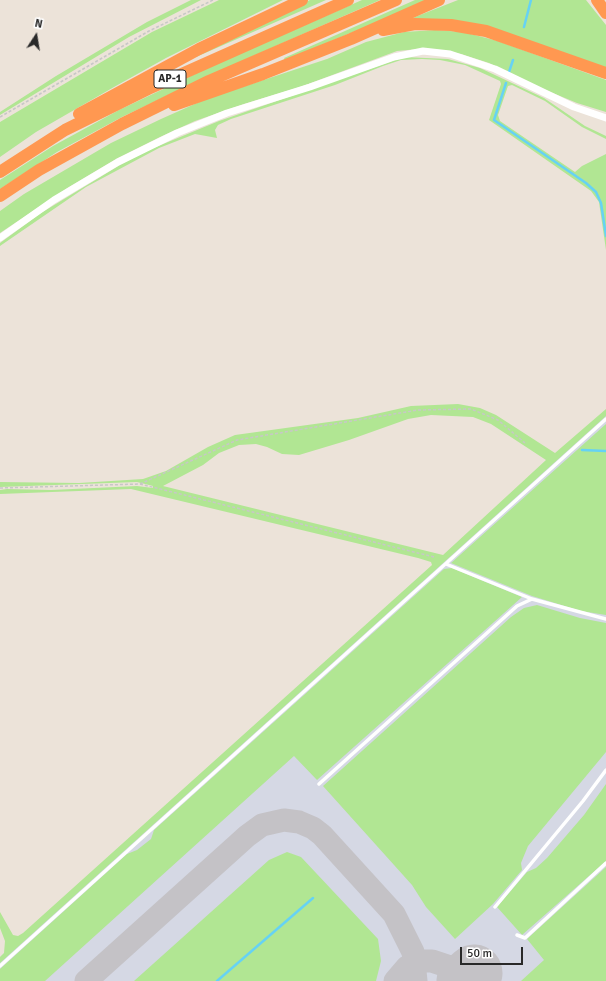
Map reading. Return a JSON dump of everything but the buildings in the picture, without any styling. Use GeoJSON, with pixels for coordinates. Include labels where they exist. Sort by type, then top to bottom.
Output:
{"type":"FeatureCollection","features":[{"type":"Feature","properties":{"kind":"highway"},"geometry":{"type":"LineString","coordinates":[[0,166],[68,120],[140,80],[205,46],[302,0]]}},
{"type":"Feature","properties":{"kind":"highway","name":"AP-1"},"geometry":{"type":"LineString","coordinates":[[0,172],[65,130],[148,89],[348,0]]}},
{"type":"Feature","properties":{"kind":"highway","name":"AP-1"},"geometry":{"type":"LineString","coordinates":[[0,196],[40,170],[122,124],[209,81],[396,0]]}},
{"type":"Feature","properties":{"kind":"highway"},"geometry":{"type":"LineString","coordinates":[[122,124],[263,74],[351,39],[439,0]]}},
{"type":"Feature","properties":{"kind":"highway"},"geometry":{"type":"LineString","coordinates":[[597,0],[606,13]]}},
{"type":"Feature","properties":{"kind":"highway"},"geometry":{"type":"LineString","coordinates":[[351,39],[415,24],[451,24],[486,31],[606,73]]}},
{"type":"Feature","properties":{"kind":"street"},"geometry":{"type":"LineString","coordinates":[[0,238],[54,200],[118,162],[177,133],[227,113],[310,87],[394,57],[423,52],[450,54],[495,69],[574,107],[606,118]]}},
{"type":"Feature","properties":{"kind":"lane"},"geometry":{"type":"LineString","coordinates":[[0,966],[606,419]]}},
{"type":"Feature","properties":{"kind":"lane"},"geometry":{"type":"LineString","coordinates":[[446,564],[532,599],[606,619]]}},
{"type":"Feature","properties":{"kind":"lane"},"geometry":{"type":"LineString","coordinates":[[319,784],[517,606],[532,599]]}},
{"type":"Feature","properties":{"kind":"lane"},"geometry":{"type":"LineString","coordinates":[[495,906],[583,801],[606,770]]}},
{"type":"Feature","properties":{"kind":"lane"},"geometry":{"type":"LineString","coordinates":[[517,935],[525,938],[606,863]]}},
{"type":"Feature","properties":{"kind":"path"},"geometry":{"type":"LineString","coordinates":[[0,117],[149,31],[213,0]]}},
{"type":"Feature","properties":{"kind":"path"},"geometry":{"type":"LineString","coordinates":[[140,484],[237,440],[418,410],[471,409],[498,420],[525,443]]}},
{"type":"Feature","properties":{"kind":"path"},"geometry":{"type":"LineString","coordinates":[[0,488],[140,484],[434,557]]}},
{"type":"Feature","properties":{"kind":"shaded area"},"geometry":{"type":"Polygon","coordinates":[[[606,411],[606,981],[0,981],[0,957],[606,411]]]}},
{"type":"Feature","properties":{"kind":"green space"},"geometry":{"type":"Polygon","coordinates":[[[191,0],[201,0],[129,37],[0,115],[0,112],[56,76],[147,22],[191,0]]]}},
{"type":"Feature","properties":{"kind":"green space"},"geometry":{"type":"Polygon","coordinates":[[[219,0],[283,0],[166,58],[36,132],[0,157],[0,122],[152,32],[219,0]]]}},
{"type":"Feature","properties":{"kind":"green space"},"geometry":{"type":"Polygon","coordinates":[[[310,0],[326,0],[196,57],[195,55],[310,0]]]}},
{"type":"Feature","properties":{"kind":"green space"},"geometry":{"type":"Polygon","coordinates":[[[362,0],[380,0],[217,72],[122,117],[57,152],[0,189],[0,180],[53,146],[119,110],[214,65],[362,0]]]}},
{"type":"Feature","properties":{"kind":"green space"},"geometry":{"type":"Polygon","coordinates":[[[415,0],[431,0],[285,60],[284,58],[415,0]]]}},
{"type":"Feature","properties":{"kind":"green space"},"geometry":{"type":"Polygon","coordinates":[[[458,0],[586,0],[606,25],[606,69],[512,36],[410,19],[458,0]]]}},
{"type":"Feature","properties":{"kind":"green space"},"geometry":{"type":"Polygon","coordinates":[[[435,30],[463,32],[498,41],[606,80],[606,112],[577,103],[531,84],[489,63],[461,54],[419,49],[397,51],[300,87],[195,121],[160,137],[116,159],[69,187],[0,233],[0,211],[24,194],[111,143],[161,119],[206,99],[327,59],[366,42],[404,32],[435,30]]]}},
{"type":"Feature","properties":{"kind":"green space"},"geometry":{"type":"Polygon","coordinates":[[[404,57],[448,59],[480,68],[544,98],[585,126],[606,136],[606,139],[582,127],[545,101],[512,85],[508,86],[498,115],[500,121],[575,172],[582,166],[606,154],[606,250],[599,202],[591,191],[489,120],[501,84],[500,81],[465,65],[440,60],[422,59],[401,60],[335,85],[231,119],[218,125],[215,130],[217,138],[195,134],[159,148],[86,187],[0,246],[0,243],[41,213],[120,165],[151,149],[219,121],[404,57]]]}},
{"type":"Feature","properties":{"kind":"green space"},"geometry":{"type":"Polygon","coordinates":[[[458,404],[480,408],[496,415],[555,453],[606,409],[606,416],[0,963],[0,957],[4,953],[5,941],[0,928],[0,912],[13,935],[18,936],[23,933],[432,565],[431,562],[418,558],[131,489],[0,494],[0,490],[7,489],[51,490],[137,486],[153,488],[153,486],[137,482],[0,487],[0,482],[79,483],[143,479],[166,471],[208,447],[235,435],[358,418],[411,406],[458,404]],[[431,415],[408,419],[349,440],[299,455],[282,454],[256,444],[239,445],[219,453],[203,465],[163,486],[443,555],[546,460],[491,424],[473,417],[431,415]]]}},
{"type":"Feature","properties":{"kind":"green space"},"geometry":{"type":"Polygon","coordinates":[[[606,424],[606,615],[581,611],[532,596],[451,563],[606,424]]]}},
{"type":"Feature","properties":{"kind":"green space"},"geometry":{"type":"Polygon","coordinates":[[[452,568],[522,597],[317,780],[294,756],[45,981],[0,981],[0,969],[127,854],[137,850],[151,839],[154,830],[444,569],[452,568]]]}},
{"type":"Feature","properties":{"kind":"green space"},"geometry":{"type":"Polygon","coordinates":[[[537,605],[580,618],[606,623],[606,752],[528,846],[521,863],[522,870],[493,904],[455,939],[426,907],[412,885],[323,786],[511,617],[524,608],[537,605]]]}},
{"type":"Feature","properties":{"kind":"green space"},"geometry":{"type":"Polygon","coordinates":[[[606,784],[606,861],[522,935],[497,907],[527,872],[536,868],[547,858],[584,815],[606,784]]]}},
{"type":"Feature","properties":{"kind":"green space"},"geometry":{"type":"Polygon","coordinates":[[[287,852],[301,857],[378,939],[381,961],[376,981],[134,981],[269,860],[287,852]]]}},
{"type":"Feature","properties":{"kind":"green space"},"geometry":{"type":"Polygon","coordinates":[[[606,867],[606,981],[521,981],[544,960],[527,939],[606,867]]]}},
{"type":"Feature","properties":{"kind":"waterway"},"geometry":{"type":"LineString","coordinates":[[524,27],[531,0]]}},
{"type":"Feature","properties":{"kind":"waterway"},"geometry":{"type":"LineString","coordinates":[[509,72],[513,60]]}},
{"type":"Feature","properties":{"kind":"waterway"},"geometry":{"type":"LineString","coordinates":[[506,83],[494,120],[586,183],[596,192],[601,203],[606,236]]}},
{"type":"Feature","properties":{"kind":"waterway"},"geometry":{"type":"LineString","coordinates":[[582,450],[606,451]]}},
{"type":"Feature","properties":{"kind":"waterway"},"geometry":{"type":"LineString","coordinates":[[217,981],[313,898]]}},
{"type":"Feature","properties":{"kind":"taxiway"},"geometry":{"type":"LineString","coordinates":[[86,981],[247,836],[262,825],[284,820],[299,822],[313,828],[322,835],[394,914],[413,952],[416,981]]}},
{"type":"Feature","properties":{"kind":"taxiway"},"geometry":{"type":"LineString","coordinates":[[395,981],[407,967],[423,961],[432,961],[450,967],[462,981]]}},
{"type":"Feature","properties":{"kind":"runway"},"geometry":{"type":"LineString","coordinates":[[465,981],[474,973]]}}]}
